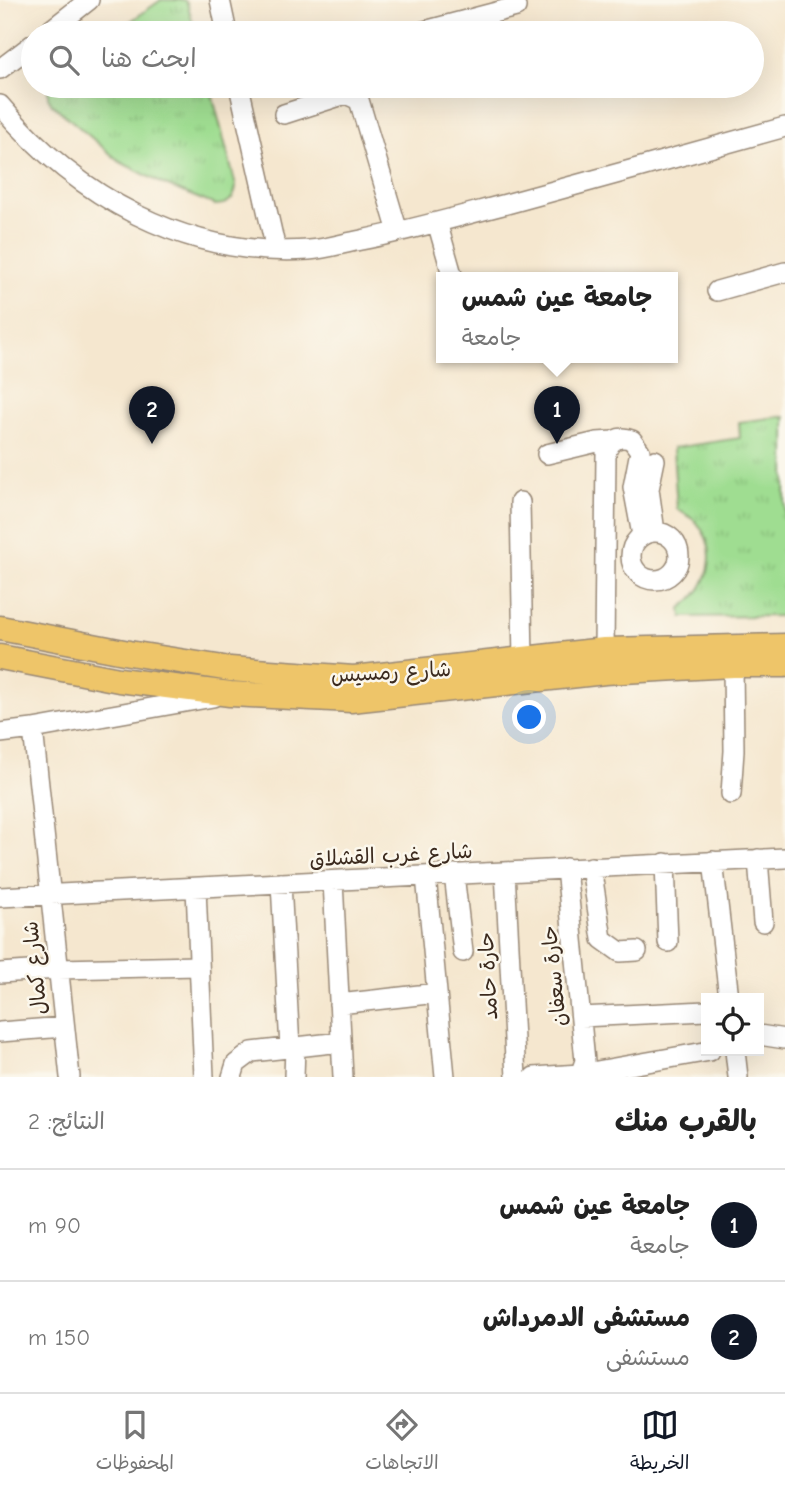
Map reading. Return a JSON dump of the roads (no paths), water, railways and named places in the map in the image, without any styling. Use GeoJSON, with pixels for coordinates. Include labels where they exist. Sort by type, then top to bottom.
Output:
{"type":"FeatureCollection","features":[{"type":"Feature","properties":{"kind":"main road","name":"شارع رمسيس"},"geometry":{"type":"LineString","coordinates":[[0,628],[230,669],[354,678],[604,650],[785,646]]}},
{"type":"Feature","properties":{"kind":"main road","name":"شارع رمسيس"},"geometry":{"type":"LineString","coordinates":[[0,657],[119,680],[230,694],[351,700],[605,672],[785,665]]}},
{"type":"Feature","properties":{"kind":"street"},"geometry":{"type":"LineString","coordinates":[[62,21],[89,0]]}},
{"type":"Feature","properties":{"kind":"street"},"geometry":{"type":"LineString","coordinates":[[220,0],[224,21]]}},
{"type":"Feature","properties":{"kind":"street"},"geometry":{"type":"LineString","coordinates":[[463,21],[516,7]]}},
{"type":"Feature","properties":{"kind":"street"},"geometry":{"type":"LineString","coordinates":[[0,69],[21,53]]}},
{"type":"Feature","properties":{"kind":"street"},"geometry":{"type":"LineString","coordinates":[[242,98],[276,250]]}},
{"type":"Feature","properties":{"kind":"street"},"geometry":{"type":"LineString","coordinates":[[284,114],[334,98]]}},
{"type":"Feature","properties":{"kind":"street"},"geometry":{"type":"LineString","coordinates":[[355,98],[359,100],[398,232]]}},
{"type":"Feature","properties":{"kind":"street"},"geometry":{"type":"LineString","coordinates":[[0,105],[88,188],[131,214],[214,242],[276,250],[311,250],[398,232],[785,127]]}},
{"type":"Feature","properties":{"kind":"street"},"geometry":{"type":"LineString","coordinates":[[437,222],[451,272]]}},
{"type":"Feature","properties":{"kind":"street"},"geometry":{"type":"LineString","coordinates":[[717,291],[785,272]]}},
{"type":"Feature","properties":{"kind":"street"},"geometry":{"type":"LineString","coordinates":[[547,454],[626,438],[637,445],[640,451],[633,487],[649,533]]}},
{"type":"Feature","properties":{"kind":"street"},"geometry":{"type":"LineString","coordinates":[[604,650],[606,453],[613,441]]}},
{"type":"Feature","properties":{"kind":"street"},"geometry":{"type":"LineString","coordinates":[[649,533],[649,489],[655,460]]}},
{"type":"Feature","properties":{"kind":"street"},"geometry":{"type":"LineString","coordinates":[[520,502],[523,660]]}},
{"type":"Feature","properties":{"kind":"street"},"geometry":{"type":"LineString","coordinates":[[649,533],[665,533],[678,547],[680,556],[673,574],[664,579],[645,579],[632,565],[631,552],[636,540],[649,533]]}},
{"type":"Feature","properties":{"kind":"street"},"geometry":{"type":"LineString","coordinates":[[603,568],[632,565]]}},
{"type":"Feature","properties":{"kind":"street"},"geometry":{"type":"LineString","coordinates":[[731,794],[734,751],[733,665]]}},
{"type":"Feature","properties":{"kind":"street","name":"شارع رمسيس"},"geometry":{"type":"LineString","coordinates":[[0,733],[230,694]]}},
{"type":"Feature","properties":{"kind":"street","name":"شارع كمال"},"geometry":{"type":"LineString","coordinates":[[33,729],[70,1077]]}},
{"type":"Feature","properties":{"kind":"street","name":"شارع غرب القشلاق"},"geometry":{"type":"LineString","coordinates":[[0,897],[785,858]]}},
{"type":"Feature","properties":{"kind":"street"},"geometry":{"type":"LineString","coordinates":[[758,859],[763,922]]}},
{"type":"Feature","properties":{"kind":"street"},"geometry":{"type":"LineString","coordinates":[[713,861],[728,993]]}},
{"type":"Feature","properties":{"kind":"street"},"geometry":{"type":"LineString","coordinates":[[665,863],[668,942]]}},
{"type":"Feature","properties":{"kind":"street"},"geometry":{"type":"LineString","coordinates":[[591,867],[602,939],[620,952],[637,951]]}},
{"type":"Feature","properties":{"kind":"street","name":"حارة سعفان"},"geometry":{"type":"LineString","coordinates":[[566,869],[585,1061],[579,1075]]}},
{"type":"Feature","properties":{"kind":"street","name":"حارة حامد"},"geometry":{"type":"LineString","coordinates":[[505,872],[516,1077]]}},
{"type":"Feature","properties":{"kind":"street"},"geometry":{"type":"LineString","coordinates":[[454,874],[463,952]]}},
{"type":"Feature","properties":{"kind":"street"},"geometry":{"type":"LineString","coordinates":[[426,876],[445,1077]]}},
{"type":"Feature","properties":{"kind":"street"},"geometry":{"type":"LineString","coordinates":[[332,881],[343,1077]]}},
{"type":"Feature","properties":{"kind":"street"},"geometry":{"type":"LineString","coordinates":[[281,883],[294,1077]]}},
{"type":"Feature","properties":{"kind":"street"},"geometry":{"type":"LineString","coordinates":[[196,887],[199,966],[198,1076]]}},
{"type":"Feature","properties":{"kind":"street"},"geometry":{"type":"LineString","coordinates":[[0,973],[199,966]]}},
{"type":"Feature","properties":{"kind":"street"},"geometry":{"type":"LineString","coordinates":[[339,1004],[437,993]]}},
{"type":"Feature","properties":{"kind":"street"},"geometry":{"type":"LineString","coordinates":[[581,1017],[701,1011]]}},
{"type":"Feature","properties":{"kind":"street"},"geometry":{"type":"LineString","coordinates":[[0,1032],[64,1027]]}},
{"type":"Feature","properties":{"kind":"street"},"geometry":{"type":"LineString","coordinates":[[764,1036],[785,1039]]}},
{"type":"Feature","properties":{"kind":"street"},"geometry":{"type":"LineString","coordinates":[[232,1077],[236,1063],[252,1052],[341,1042]]}},
{"type":"Feature","properties":{"kind":"street"},"geometry":{"type":"LineString","coordinates":[[534,1077],[579,1075],[701,1053]]}},
{"type":"Feature","properties":{"kind":"street"},"geometry":{"type":"LineString","coordinates":[[736,1056],[738,1077]]}},
{"type":"Feature","properties":{"kind":"place","name":"مستشفى الدمرداش"},"geometry":{"type":"Point","coordinates":[152,444]}},
{"type":"Feature","properties":{"kind":"place","name":"جامعة عين شمس"},"geometry":{"type":"Point","coordinates":[557,444]}}]}
